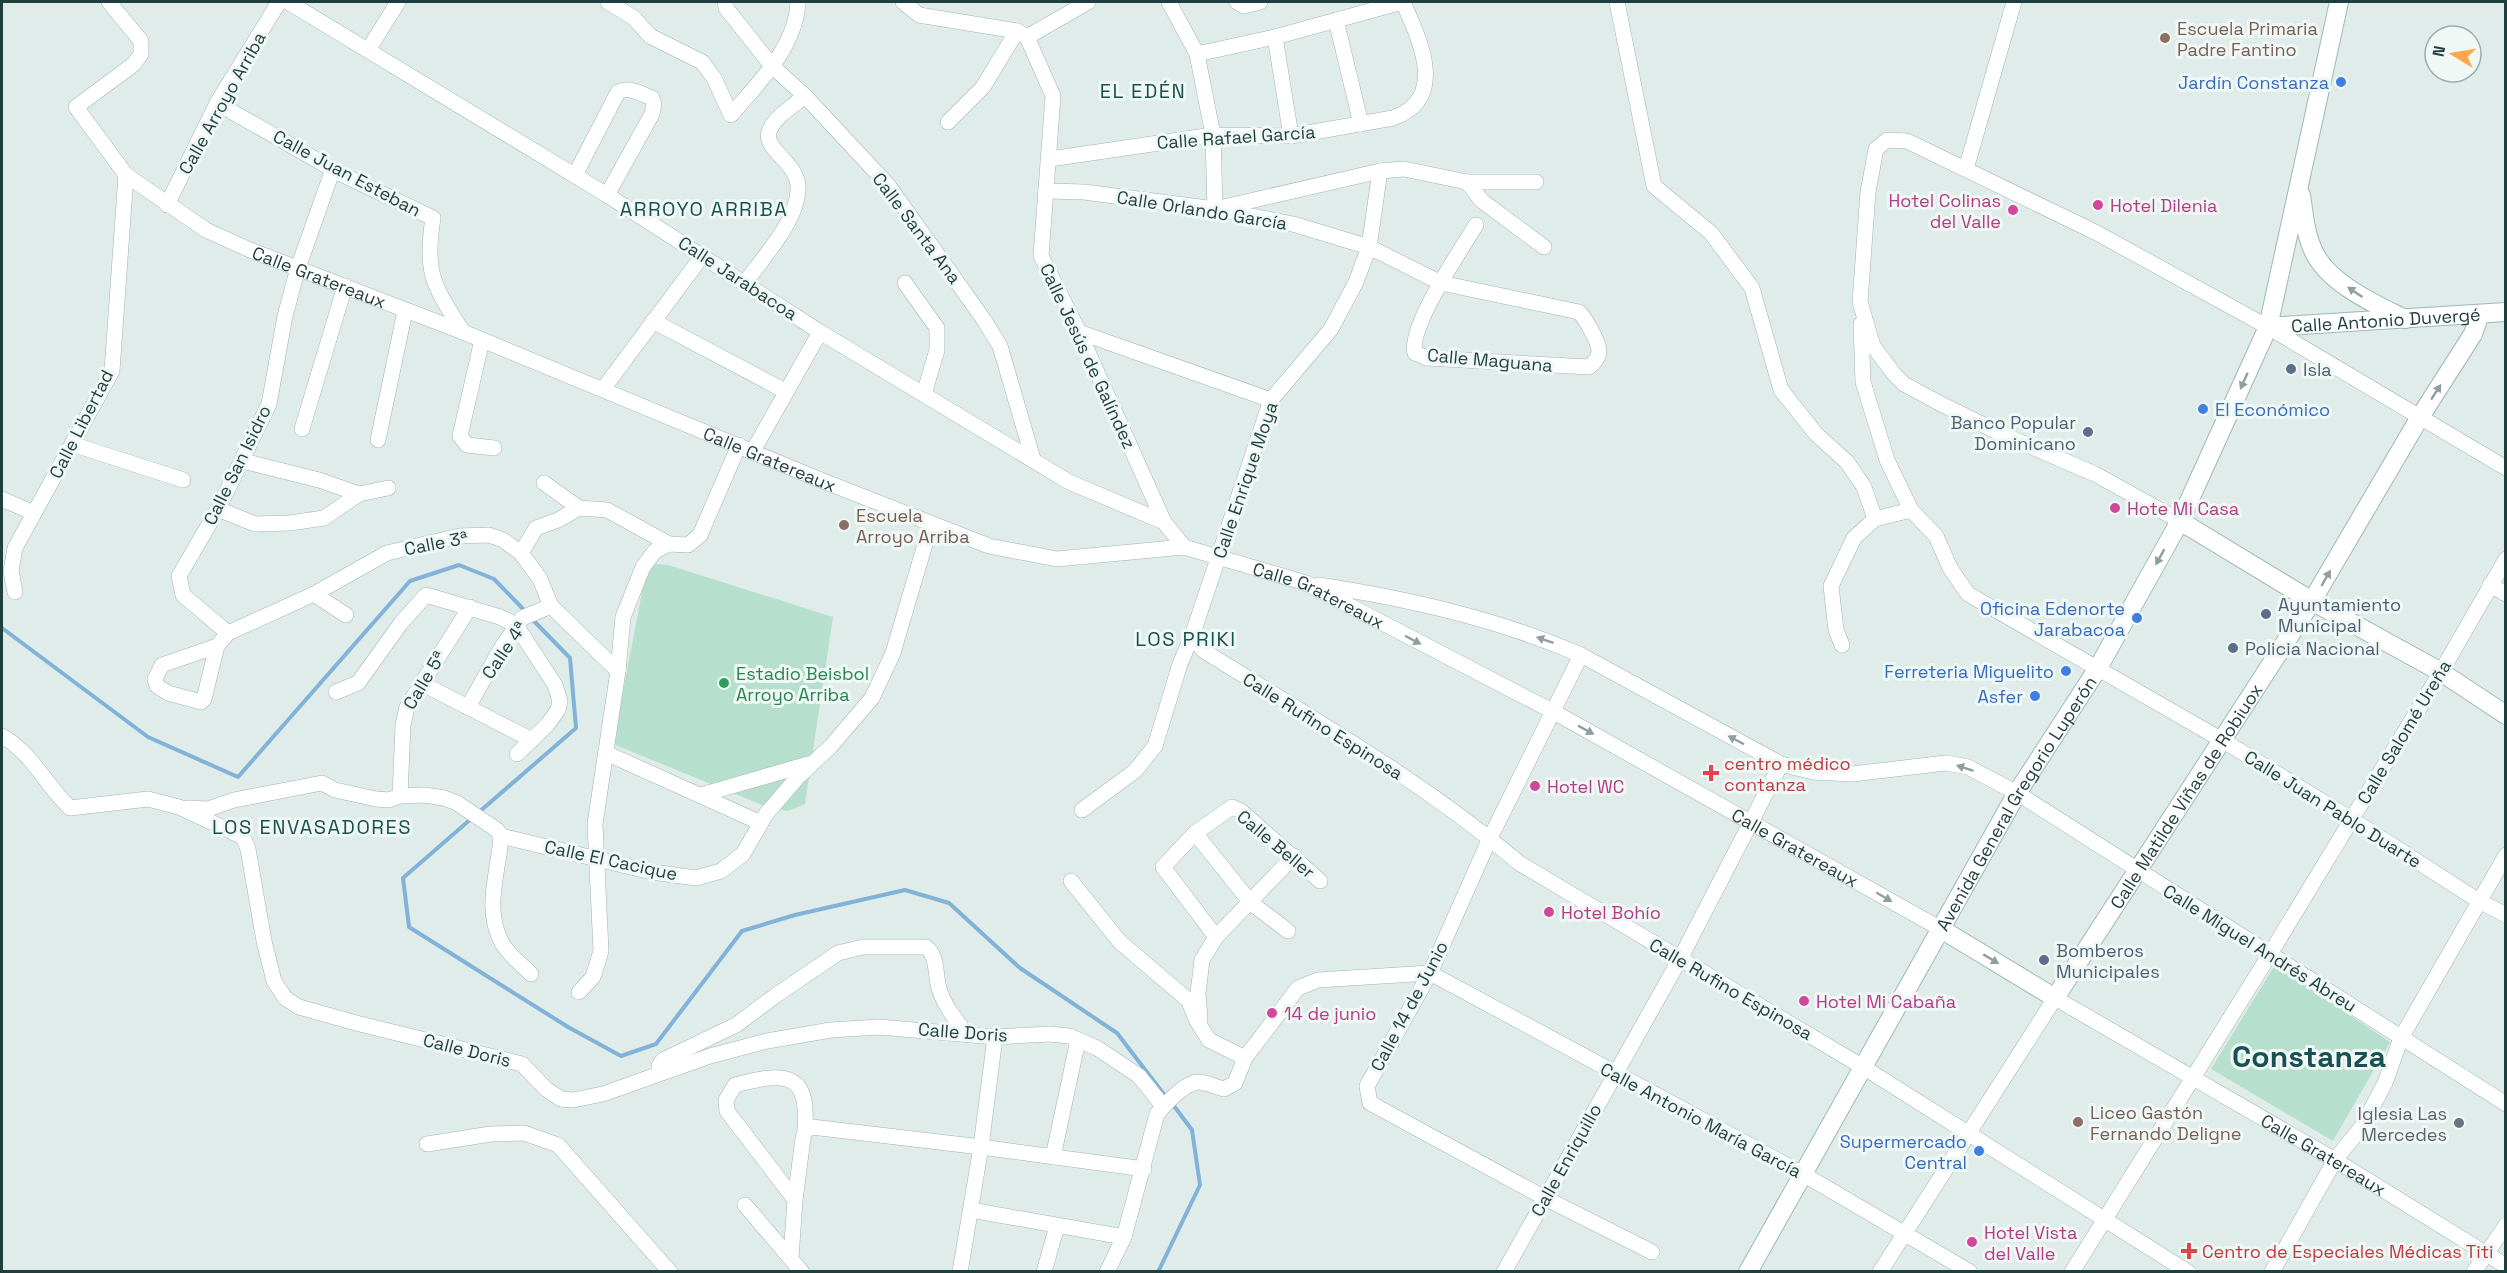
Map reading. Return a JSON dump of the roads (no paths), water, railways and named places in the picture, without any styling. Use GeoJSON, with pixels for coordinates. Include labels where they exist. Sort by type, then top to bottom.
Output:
{"type":"FeatureCollection","features":[{"type":"Feature","properties":{"kind":"main road","name":"Avenida General Gregorio Luperón"},"geometry":{"type":"LineString","coordinates":[[1748,1272],[2018,793],[2098,668],[2180,521],[2268,327],[2339,2]]}},
{"type":"Feature","properties":{"kind":"main road"},"geometry":{"type":"LineString","coordinates":[[2299,182],[2307,233],[2314,253],[2354,293],[2407,319]]}},
{"type":"Feature","properties":{"kind":"main road","name":"Calle Antonio Duvergé"},"geometry":{"type":"LineString","coordinates":[[2268,327],[2505,312]]}},
{"type":"Feature","properties":{"kind":"main road","name":"Calle Matilde Viñas de Robiuox"},"geometry":{"type":"LineString","coordinates":[[2055,998],[2312,601],[2420,417],[2473,334],[2480,314]]}},
{"type":"Feature","properties":{"kind":"main road"},"geometry":{"type":"LineString","coordinates":[[2180,521],[2312,601],[2441,672],[2505,714]]}},
{"type":"Feature","properties":{"kind":"main road","name":"Calle Gratereaux"},"geometry":{"type":"LineString","coordinates":[[1941,929],[2055,998]]}},
{"type":"Feature","properties":{"kind":"street","name":"Calle Gratereaux"},"geometry":{"type":"LineString","coordinates":[[109,2],[141,41],[141,54],[134,64],[76,106],[126,175],[206,230],[405,311],[482,339],[989,546],[1057,559],[1184,547],[1306,583],[1554,712],[1941,929]]}},
{"type":"Feature","properties":{"kind":"street","name":"Calle Arroyo Arriba"},"geometry":{"type":"LineString","coordinates":[[167,205],[217,103],[279,2]]}},
{"type":"Feature","properties":{"kind":"street","name":"Calle Jarabacoa"},"geometry":{"type":"LineString","coordinates":[[288,2],[607,195],[820,332],[1069,482],[1164,522]]}},
{"type":"Feature","properties":{"kind":"street"},"geometry":{"type":"LineString","coordinates":[[368,50],[398,2]]}},
{"type":"Feature","properties":{"kind":"street"},"geometry":{"type":"LineString","coordinates":[[608,2],[634,18],[650,36],[702,62],[714,78],[731,115],[772,66],[790,39],[798,19],[798,2]]}},
{"type":"Feature","properties":{"kind":"street","name":"Calle Santa Ana"},"geometry":{"type":"LineString","coordinates":[[725,2],[726,8],[772,66],[805,96],[888,185],[984,320],[1000,346],[1033,459]]}},
{"type":"Feature","properties":{"kind":"street"},"geometry":{"type":"LineString","coordinates":[[903,2],[920,15],[1022,34]]}},
{"type":"Feature","properties":{"kind":"street"},"geometry":{"type":"LineString","coordinates":[[948,122],[983,87],[1022,34],[1088,2]]}},
{"type":"Feature","properties":{"kind":"street"},"geometry":{"type":"LineString","coordinates":[[1169,2],[1197,54],[1213,135],[1215,209],[1380,171],[1404,169],[1467,182],[1536,182]]}},
{"type":"Feature","properties":{"kind":"street"},"geometry":{"type":"LineString","coordinates":[[1237,2],[1244,6],[1260,2]]}},
{"type":"Feature","properties":{"kind":"street"},"geometry":{"type":"LineString","coordinates":[[1197,54],[1275,37],[1402,2]]}},
{"type":"Feature","properties":{"kind":"street","name":"Calle Rafael García"},"geometry":{"type":"LineString","coordinates":[[1050,159],[1213,135],[1291,136],[1408,113],[1422,93],[1426,61],[1402,2]]}},
{"type":"Feature","properties":{"kind":"street"},"geometry":{"type":"LineString","coordinates":[[1617,2],[1654,186],[1711,233],[1752,288],[1781,390],[1816,434],[1847,462],[1864,487],[1875,519]]}},
{"type":"Feature","properties":{"kind":"street"},"geometry":{"type":"LineString","coordinates":[[1966,169],[2014,2]]}},
{"type":"Feature","properties":{"kind":"street"},"geometry":{"type":"LineString","coordinates":[[1336,20],[1361,124]]}},
{"type":"Feature","properties":{"kind":"street","name":"Calle Jesús de Galíndez"},"geometry":{"type":"LineString","coordinates":[[1022,34],[1053,96],[1041,256],[1079,332],[1164,522],[1184,547]]}},
{"type":"Feature","properties":{"kind":"street"},"geometry":{"type":"LineString","coordinates":[[1275,37],[1291,136]]}},
{"type":"Feature","properties":{"kind":"street"},"geometry":{"type":"LineString","coordinates":[[574,175],[618,92],[624,89],[631,90],[652,98],[654,104],[652,114],[607,195]]}},
{"type":"Feature","properties":{"kind":"street"},"geometry":{"type":"LineString","coordinates":[[745,283],[795,209],[798,180],[795,172],[770,144],[769,132],[776,121],[805,96]]}},
{"type":"Feature","properties":{"kind":"street","name":"Calle Juan Esteban"},"geometry":{"type":"LineString","coordinates":[[217,103],[333,170],[433,218],[428,247],[432,280],[463,332]]}},
{"type":"Feature","properties":{"kind":"street"},"geometry":{"type":"LineString","coordinates":[[2180,521],[2095,474],[2004,435],[1941,404],[1904,384],[1894,374],[1873,346],[1860,302],[1868,192],[1876,149],[1887,140],[1907,141],[2095,232],[2268,327],[2505,468]]}},
{"type":"Feature","properties":{"kind":"street","name":"Calle San Isidro"},"geometry":{"type":"LineString","coordinates":[[228,633],[183,595],[179,576],[218,509],[269,404],[285,316],[298,268],[333,170]]}},
{"type":"Feature","properties":{"kind":"street","name":"Calle Enrique Moya"},"geometry":{"type":"LineString","coordinates":[[1082,810],[1135,771],[1155,746],[1180,664],[1192,636],[1271,400],[1331,329],[1356,282],[1369,247],[1380,171]]}},
{"type":"Feature","properties":{"kind":"street","name":"Calle Libertad"},"geometry":{"type":"LineString","coordinates":[[10,583],[15,548],[112,370],[126,175]]}},
{"type":"Feature","properties":{"kind":"street"},"geometry":{"type":"LineString","coordinates":[[1467,182],[1482,201],[1544,248]]}},
{"type":"Feature","properties":{"kind":"street","name":"Calle Orlando García"},"geometry":{"type":"LineString","coordinates":[[1046,191],[1084,192],[1215,209],[1293,224],[1369,247],[1441,283],[1560,308]]}},
{"type":"Feature","properties":{"kind":"street","name":"Calle Maguana"},"geometry":{"type":"LineString","coordinates":[[1476,225],[1418,327],[1413,345],[1415,353],[1427,358],[1589,367],[1596,361],[1599,350],[1585,317],[1579,312],[1560,308]]}},
{"type":"Feature","properties":{"kind":"street"},"geometry":{"type":"LineString","coordinates":[[603,389],[703,255]]}},
{"type":"Feature","properties":{"kind":"street"},"geometry":{"type":"LineString","coordinates":[[905,283],[937,327],[937,350],[924,394]]}},
{"type":"Feature","properties":{"kind":"street"},"geometry":{"type":"LineString","coordinates":[[302,429],[345,286]]}},
{"type":"Feature","properties":{"kind":"street","name":"Calle Juan Pablo Duarte"},"geometry":{"type":"LineString","coordinates":[[1860,302],[1863,382],[1887,460],[1911,510],[1936,536],[1950,568],[1968,594],[2222,740],[2505,915]]}},
{"type":"Feature","properties":{"kind":"street"},"geometry":{"type":"LineString","coordinates":[[378,440],[405,311]]}},
{"type":"Feature","properties":{"kind":"street"},"geometry":{"type":"LineString","coordinates":[[653,321],[785,391]]}},
{"type":"Feature","properties":{"kind":"street"},"geometry":{"type":"LineString","coordinates":[[544,483],[579,508],[607,510],[669,544],[688,545],[700,535],[746,448],[785,391],[820,332]]}},
{"type":"Feature","properties":{"kind":"street"},"geometry":{"type":"LineString","coordinates":[[1079,332],[1271,400]]}},
{"type":"Feature","properties":{"kind":"street"},"geometry":{"type":"LineString","coordinates":[[482,339],[460,436],[467,445],[494,448]]}},
{"type":"Feature","properties":{"kind":"street"},"geometry":{"type":"LineString","coordinates":[[72,444],[183,480]]}},
{"type":"Feature","properties":{"kind":"street"},"geometry":{"type":"LineString","coordinates":[[243,461],[319,480],[358,494]]}},
{"type":"Feature","properties":{"kind":"street"},"geometry":{"type":"LineString","coordinates":[[218,509],[255,524],[290,523],[324,518],[358,494],[388,488]]}},
{"type":"Feature","properties":{"kind":"street"},"geometry":{"type":"LineString","coordinates":[[2,499],[34,513]]}},
{"type":"Feature","properties":{"kind":"street"},"geometry":{"type":"LineString","coordinates":[[521,553],[536,528],[558,520],[579,508]]}},
{"type":"Feature","properties":{"kind":"street"},"geometry":{"type":"LineString","coordinates":[[1842,645],[1836,630],[1831,586],[1854,538],[1875,519],[1911,510]]}},
{"type":"Feature","properties":{"kind":"street"},"geometry":{"type":"LineString","coordinates":[[606,753],[760,823],[872,698],[893,653],[931,524]]}},
{"type":"Feature","properties":{"kind":"street","name":"Calle 3ª"},"geometry":{"type":"LineString","coordinates":[[217,646],[228,633],[314,594],[387,553],[459,536],[489,535],[503,540],[521,553],[540,579],[551,606],[618,670]]}},
{"type":"Feature","properties":{"kind":"street"},"geometry":{"type":"LineString","coordinates":[[579,992],[593,977],[601,951],[595,824],[618,670],[623,617],[643,567],[655,551],[669,544]]}},
{"type":"Feature","properties":{"kind":"street","name":"Calle Salomé Ureña"},"geometry":{"type":"LineString","coordinates":[[2072,1272],[2270,954],[2441,672],[2505,559]]}},
{"type":"Feature","properties":{"kind":"street","name":"Calle Miguel Andrés Abreu"},"geometry":{"type":"LineString","coordinates":[[1306,583],[1396,597],[1548,640],[1581,654],[1781,764],[1813,772],[1852,774],[1946,763],[1968,767],[2018,793],[2505,1104]]}},
{"type":"Feature","properties":{"kind":"street"},"geometry":{"type":"LineString","coordinates":[[2490,585],[2505,594]]}},
{"type":"Feature","properties":{"kind":"street"},"geometry":{"type":"LineString","coordinates":[[314,594],[346,615]]}},
{"type":"Feature","properties":{"kind":"street"},"geometry":{"type":"LineString","coordinates":[[336,692],[358,683],[401,623],[426,595],[470,607],[516,625],[555,685],[560,701],[558,710],[548,724],[517,754]]}},
{"type":"Feature","properties":{"kind":"street","name":"Calle 4ª"},"geometry":{"type":"LineString","coordinates":[[468,707],[516,625],[522,618],[551,606]]}},
{"type":"Feature","properties":{"kind":"street","name":"Calle 5ª"},"geometry":{"type":"LineString","coordinates":[[399,796],[404,716],[421,683],[470,607]]}},
{"type":"Feature","properties":{"kind":"street","name":"Calle Rufino Espinosa"},"geometry":{"type":"LineString","coordinates":[[1192,636],[1204,651],[1387,765],[1490,838],[1519,862],[1863,1066],[2188,1272]]}},
{"type":"Feature","properties":{"kind":"street","name":"Calle 14 de Junio"},"geometry":{"type":"LineString","coordinates":[[1581,654],[1490,838],[1430,973],[1367,1086],[1370,1103],[1545,1198],[1652,1252]]}},
{"type":"Feature","properties":{"kind":"street"},"geometry":{"type":"LineString","coordinates":[[421,683],[530,739]]}},
{"type":"Feature","properties":{"kind":"street","name":"Calle Doris"},"geometry":{"type":"LineString","coordinates":[[2,736],[14,743],[26,755],[70,808],[140,798],[180,807],[243,837],[248,849],[264,941],[274,981],[285,998],[299,1006],[356,1023],[522,1064],[546,1089],[561,1099],[573,1100],[603,1094],[710,1056],[767,1041],[831,1030],[879,1027],[995,1037],[1050,1034],[1078,1040],[1097,1048],[1139,1076],[1163,1106]]}},
{"type":"Feature","properties":{"kind":"street"},"geometry":{"type":"LineString","coordinates":[[701,795],[814,762]]}},
{"type":"Feature","properties":{"kind":"street","name":"Calle Enriquillo"},"geometry":{"type":"LineString","coordinates":[[1504,1272],[1680,959],[1781,764]]}},
{"type":"Feature","properties":{"kind":"street"},"geometry":{"type":"LineString","coordinates":[[180,807],[207,809],[234,800],[318,783],[335,790],[376,799],[389,800],[399,796],[424,795],[457,803],[497,830],[501,836],[491,904],[494,925],[503,945],[531,974]]}},
{"type":"Feature","properties":{"kind":"street","name":"Calle Beller"},"geometry":{"type":"LineString","coordinates":[[1216,937],[1163,867],[1195,833],[1232,807],[1241,811],[1320,881]]}},
{"type":"Feature","properties":{"kind":"street","name":"Calle El Cacique"},"geometry":{"type":"LineString","coordinates":[[501,836],[652,872],[696,878],[721,871],[744,854],[760,823]]}},
{"type":"Feature","properties":{"kind":"street"},"geometry":{"type":"LineString","coordinates":[[1195,833],[1251,903],[1288,931]]}},
{"type":"Feature","properties":{"kind":"street"},"geometry":{"type":"LineString","coordinates":[[2272,1272],[2335,1160],[2363,1125],[2385,1083],[2401,1038],[2505,855]]}},
{"type":"Feature","properties":{"kind":"street"},"geometry":{"type":"LineString","coordinates":[[1201,1028],[1198,993],[1202,960],[1216,937],[1294,856]]}},
{"type":"Feature","properties":{"kind":"street"},"geometry":{"type":"LineString","coordinates":[[1071,881],[1120,942],[1188,1000],[1209,1040],[1245,1058]]}},
{"type":"Feature","properties":{"kind":"street"},"geometry":{"type":"LineString","coordinates":[[659,1073],[659,1066],[663,1060],[736,1025],[838,953],[863,946],[930,950],[939,989],[966,1033]]}},
{"type":"Feature","properties":{"kind":"street"},"geometry":{"type":"LineString","coordinates":[[1107,1272],[1124,1237],[1157,1114],[1168,1099],[1192,1083],[1201,1082],[1224,1089],[1230,1088],[1235,1083],[1245,1058],[1298,988],[1318,980],[1430,973]]}},
{"type":"Feature","properties":{"kind":"street","name":"Calle Antonio María García"},"geometry":{"type":"LineString","coordinates":[[1430,973],[1803,1174],[1970,1272]]}},
{"type":"Feature","properties":{"kind":"street","name":"Calle Gratereaux"},"geometry":{"type":"LineString","coordinates":[[2055,998],[2335,1160],[2505,1266]]}},
{"type":"Feature","properties":{"kind":"street","name":"Calle Matilde Viñas de Robiuox"},"geometry":{"type":"LineString","coordinates":[[1880,1272],[2055,998]]}},
{"type":"Feature","properties":{"kind":"street"},"geometry":{"type":"LineString","coordinates":[[960,1272],[981,1147],[995,1037]]}},
{"type":"Feature","properties":{"kind":"street"},"geometry":{"type":"LineString","coordinates":[[1053,1157],[1078,1040]]}},
{"type":"Feature","properties":{"kind":"street"},"geometry":{"type":"LineString","coordinates":[[791,1258],[795,1200],[806,1130],[804,1099],[797,1085],[779,1076],[735,1084],[725,1106],[727,1112],[795,1200]]}},
{"type":"Feature","properties":{"kind":"street"},"geometry":{"type":"LineString","coordinates":[[806,1130],[812,1127],[1144,1169]]}},
{"type":"Feature","properties":{"kind":"street"},"geometry":{"type":"LineString","coordinates":[[427,1144],[491,1134],[524,1133],[558,1145],[670,1272]]}},
{"type":"Feature","properties":{"kind":"street"},"geometry":{"type":"LineString","coordinates":[[745,1205],[802,1272]]}},
{"type":"Feature","properties":{"kind":"street"},"geometry":{"type":"LineString","coordinates":[[971,1210],[1124,1237]]}},
{"type":"Feature","properties":{"kind":"street"},"geometry":{"type":"LineString","coordinates":[[2474,1272],[2505,1225]]}},
{"type":"Feature","properties":{"kind":"street"},"geometry":{"type":"LineString","coordinates":[[1044,1272],[1057,1226]]}},
{"type":"Feature","properties":{"kind":"waterway"},"geometry":{"type":"LineString","coordinates":[[2,628],[148,737],[238,777],[410,581],[459,565],[494,579],[526,612]]}},
{"type":"Feature","properties":{"kind":"waterway"},"geometry":{"type":"LineString","coordinates":[[478,813],[576,728],[570,658],[531,618]]}},
{"type":"Feature","properties":{"kind":"waterway"},"geometry":{"type":"LineString","coordinates":[[472,818],[403,878],[409,927],[568,1027],[621,1056],[656,1044],[742,931],[795,915],[905,890],[949,903],[1020,968],[1117,1033],[1166,1097]]}},
{"type":"Feature","properties":{"kind":"waterway"},"geometry":{"type":"LineString","coordinates":[[1158,1272],[1200,1185],[1192,1130],[1171,1102]]}},
{"type":"Feature","properties":{"kind":"place","name":"Escuela Primaria Padre Fantino"},"geometry":{"type":"Point","coordinates":[2165,38]}},
{"type":"Feature","properties":{"kind":"place","name":"Jardín Constanza"},"geometry":{"type":"Point","coordinates":[2341,82]}},
{"type":"Feature","properties":{"kind":"place","name":"Hotel Dilenia"},"geometry":{"type":"Point","coordinates":[2098,205]}},
{"type":"Feature","properties":{"kind":"place","name":"Hotel Colinas del Valle"},"geometry":{"type":"Point","coordinates":[2013,210]}},
{"type":"Feature","properties":{"kind":"place","name":"Isla"},"geometry":{"type":"Point","coordinates":[2291,369]}},
{"type":"Feature","properties":{"kind":"place","name":"El Económico"},"geometry":{"type":"Point","coordinates":[2203,409]}},
{"type":"Feature","properties":{"kind":"place","name":"Banco Popular Dominicano"},"geometry":{"type":"Point","coordinates":[2088,432]}},
{"type":"Feature","properties":{"kind":"place","name":"Hote Mi Casa"},"geometry":{"type":"Point","coordinates":[2115,508]}},
{"type":"Feature","properties":{"kind":"place","name":"Escuela Arroyo Arriba"},"geometry":{"type":"Point","coordinates":[844,525]}},
{"type":"Feature","properties":{"kind":"place","name":"Ayuntamiento Municipal"},"geometry":{"type":"Point","coordinates":[2266,614]}},
{"type":"Feature","properties":{"kind":"place","name":"Oficina Edenorte Jarabacoa"},"geometry":{"type":"Point","coordinates":[2137,618]}},
{"type":"Feature","properties":{"kind":"place","name":"Policia Nacional"},"geometry":{"type":"Point","coordinates":[2233,648]}},
{"type":"Feature","properties":{"kind":"place","name":"Ferreteria Miguelito"},"geometry":{"type":"Point","coordinates":[2066,671]}},
{"type":"Feature","properties":{"kind":"place","name":"Estadio Beisbol Arroyo Arriba"},"geometry":{"type":"Point","coordinates":[724,683]}},
{"type":"Feature","properties":{"kind":"place","name":"Asfer"},"geometry":{"type":"Point","coordinates":[2035,696]}},
{"type":"Feature","properties":{"kind":"place","name":"centro médico contanza"},"geometry":{"type":"Point","coordinates":[1711,773]}},
{"type":"Feature","properties":{"kind":"place","name":"Hotel WC"},"geometry":{"type":"Point","coordinates":[1535,786]}},
{"type":"Feature","properties":{"kind":"place","name":"Hotel Bohío"},"geometry":{"type":"Point","coordinates":[1549,912]}},
{"type":"Feature","properties":{"kind":"place","name":"Bomberos Municipales"},"geometry":{"type":"Point","coordinates":[2044,960]}},
{"type":"Feature","properties":{"kind":"place","name":"Hotel Mi Cabaña"},"geometry":{"type":"Point","coordinates":[1804,1001]}},
{"type":"Feature","properties":{"kind":"place","name":"14 de junio"},"geometry":{"type":"Point","coordinates":[1272,1013]}},
{"type":"Feature","properties":{"kind":"place","name":"Liceo Gastón Fernando Deligne"},"geometry":{"type":"Point","coordinates":[2078,1122]}},
{"type":"Feature","properties":{"kind":"place","name":"Iglesia Las Mercedes"},"geometry":{"type":"Point","coordinates":[2459,1123]}},
{"type":"Feature","properties":{"kind":"place","name":"Supermercado Central"},"geometry":{"type":"Point","coordinates":[1979,1151]}},
{"type":"Feature","properties":{"kind":"place","name":"Hotel Vista del Valle"},"geometry":{"type":"Point","coordinates":[1972,1242]}},
{"type":"Feature","properties":{"kind":"place","name":"Centro de Especiales Médicas Titi"},"geometry":{"type":"Point","coordinates":[2189,1251]}},
{"type":"Feature","properties":{"kind":"district","name":"EL EDÉN"},"geometry":{"type":"Point","coordinates":[1143,91]}},
{"type":"Feature","properties":{"kind":"district","name":"ARROYO ARRIBA"},"geometry":{"type":"Point","coordinates":[704,209]}},
{"type":"Feature","properties":{"kind":"district","name":"LOS PRIKI"},"geometry":{"type":"Point","coordinates":[1186,639]}},
{"type":"Feature","properties":{"kind":"district","name":"LOS ENVASADORES"},"geometry":{"type":"Point","coordinates":[312,827]}},
{"type":"Feature","properties":{"kind":"district","name":"Constanza"},"geometry":{"type":"Point","coordinates":[2309,1056]}}]}
